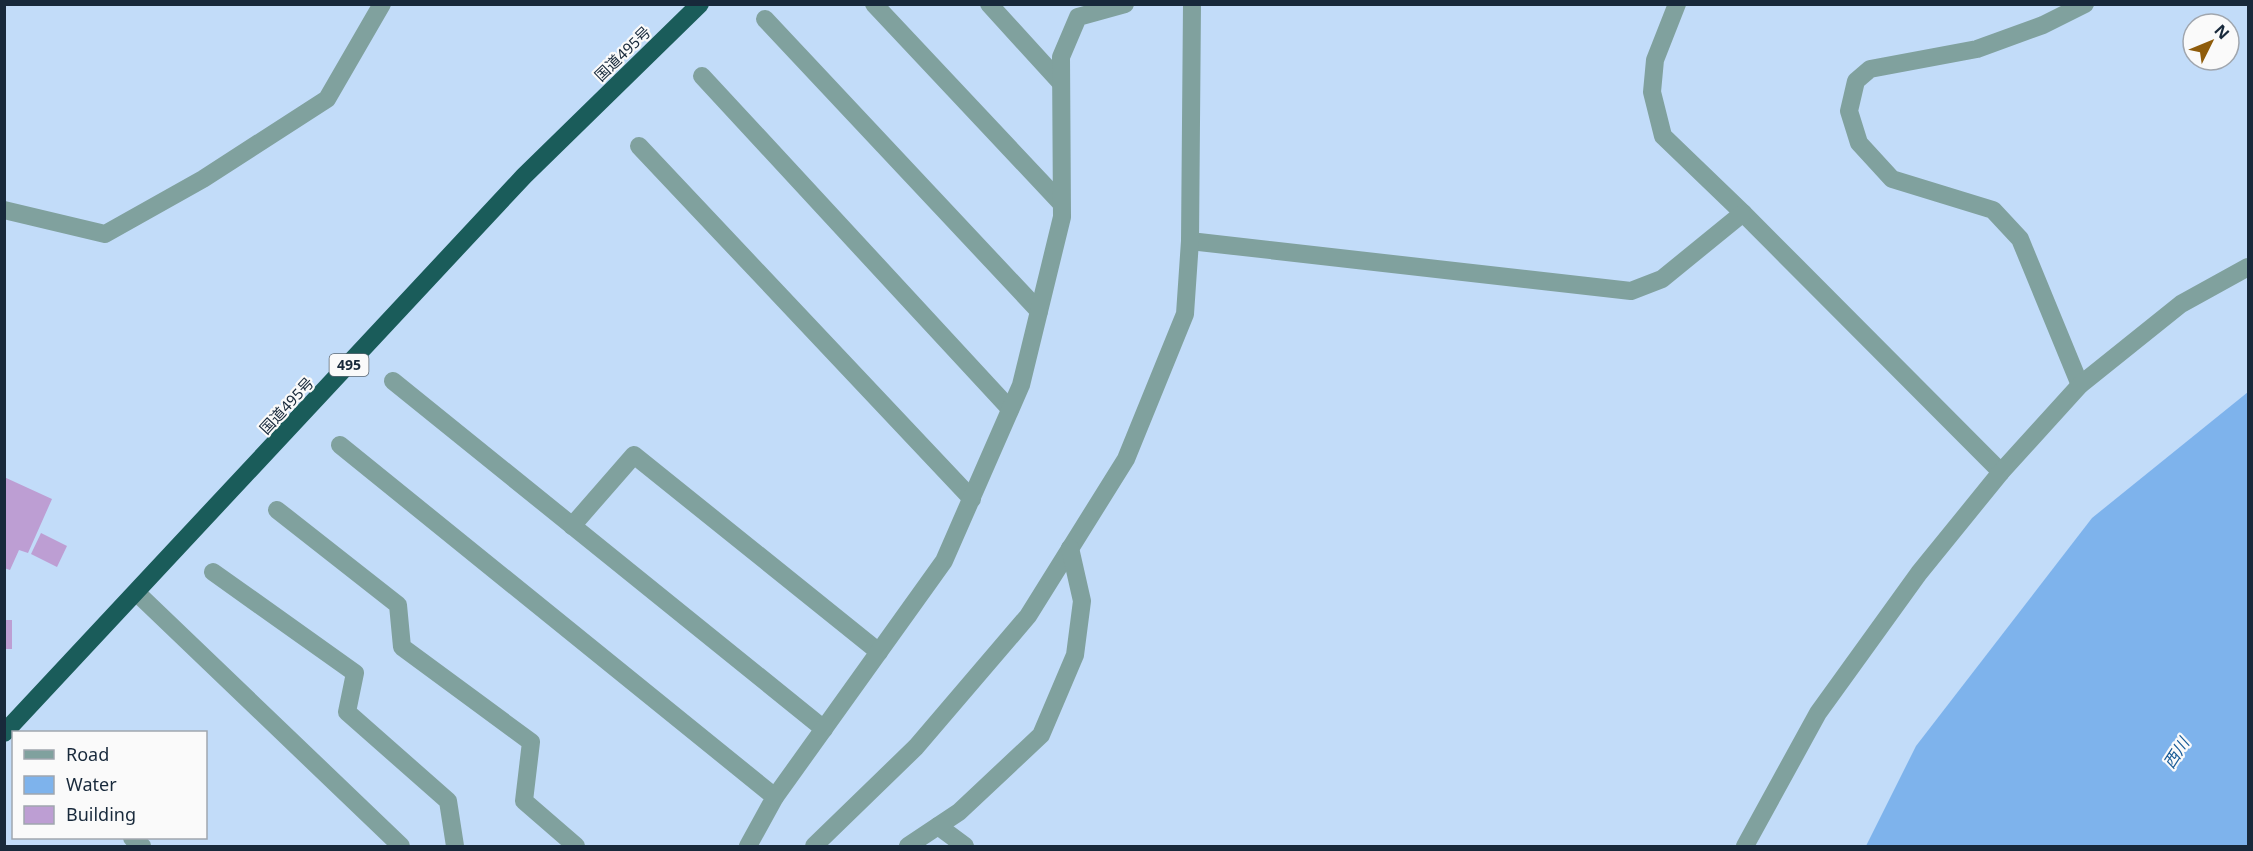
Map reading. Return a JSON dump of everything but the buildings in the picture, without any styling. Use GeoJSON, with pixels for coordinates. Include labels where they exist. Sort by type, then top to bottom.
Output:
{"type":"FeatureCollection","features":[{"type":"Feature","properties":{"kind":"highway","name":"国道495号"},"geometry":{"type":"LineString","coordinates":[[9,731],[524,176],[700,4]]}},
{"type":"Feature","properties":{"kind":"street"},"geometry":{"type":"LineString","coordinates":[[4,210],[105,234],[203,179],[327,99],[382,4]]}},
{"type":"Feature","properties":{"kind":"street"},"geometry":{"type":"LineString","coordinates":[[874,4],[1062,203]]}},
{"type":"Feature","properties":{"kind":"street"},"geometry":{"type":"LineString","coordinates":[[989,4],[1061,83]]}},
{"type":"Feature","properties":{"kind":"street"},"geometry":{"type":"LineString","coordinates":[[748,846],[775,797],[944,561],[972,499],[1021,385],[1062,217],[1060,57],[1078,17],[1125,4]]}},
{"type":"Feature","properties":{"kind":"street"},"geometry":{"type":"LineString","coordinates":[[814,846],[924,738],[1028,616],[1126,459],[1185,314],[1190,241],[1192,4]]}},
{"type":"Feature","properties":{"kind":"street"},"geometry":{"type":"LineString","coordinates":[[1677,4],[1655,60],[1652,92],[1663,136],[2001,472]]}},
{"type":"Feature","properties":{"kind":"street"},"geometry":{"type":"LineString","coordinates":[[2080,385],[2020,239],[1993,210],[1892,179],[1858,143],[1849,111],[1856,81],[1870,69],[1977,49],[2043,25],[2085,4]]}},
{"type":"Feature","properties":{"kind":"street"},"geometry":{"type":"LineString","coordinates":[[765,19],[1039,311]]}},
{"type":"Feature","properties":{"kind":"street"},"geometry":{"type":"LineString","coordinates":[[702,76],[1010,409]]}},
{"type":"Feature","properties":{"kind":"street"},"geometry":{"type":"LineString","coordinates":[[639,146],[972,499]]}},
{"type":"Feature","properties":{"kind":"street"},"geometry":{"type":"LineString","coordinates":[[1190,241],[1631,291],[1662,279],[1743,213]]}},
{"type":"Feature","properties":{"kind":"street"},"geometry":{"type":"LineString","coordinates":[[1745,846],[1818,713],[1919,573],[2001,472],[2080,385],[2181,304],[2248,267]]}},
{"type":"Feature","properties":{"kind":"street"},"geometry":{"type":"LineString","coordinates":[[393,381],[824,729]]}},
{"type":"Feature","properties":{"kind":"street"},"geometry":{"type":"LineString","coordinates":[[339,445],[775,797]]}},
{"type":"Feature","properties":{"kind":"street"},"geometry":{"type":"LineString","coordinates":[[572,526],[634,455],[879,652]]}},
{"type":"Feature","properties":{"kind":"street"},"geometry":{"type":"LineString","coordinates":[[277,510],[398,605],[402,647],[531,742],[524,801],[576,846]]}},
{"type":"Feature","properties":{"kind":"street"},"geometry":{"type":"LineString","coordinates":[[908,846],[958,812],[1041,735],[1075,655],[1082,601],[1070,548]]}},
{"type":"Feature","properties":{"kind":"street"},"geometry":{"type":"LineString","coordinates":[[213,572],[355,673],[347,712],[447,801],[455,846]]}},
{"type":"Feature","properties":{"kind":"street"},"geometry":{"type":"LineString","coordinates":[[137,593],[401,846]]}},
{"type":"Feature","properties":{"kind":"street"},"geometry":{"type":"LineString","coordinates":[[938,826],[965,846]]}},
{"type":"Feature","properties":{"kind":"water","name":"西川"},"geometry":{"type":"Polygon","coordinates":[[[2248,392],[2248,846],[1866,846],[1916,746],[2092,518],[2248,392]]]}}]}
